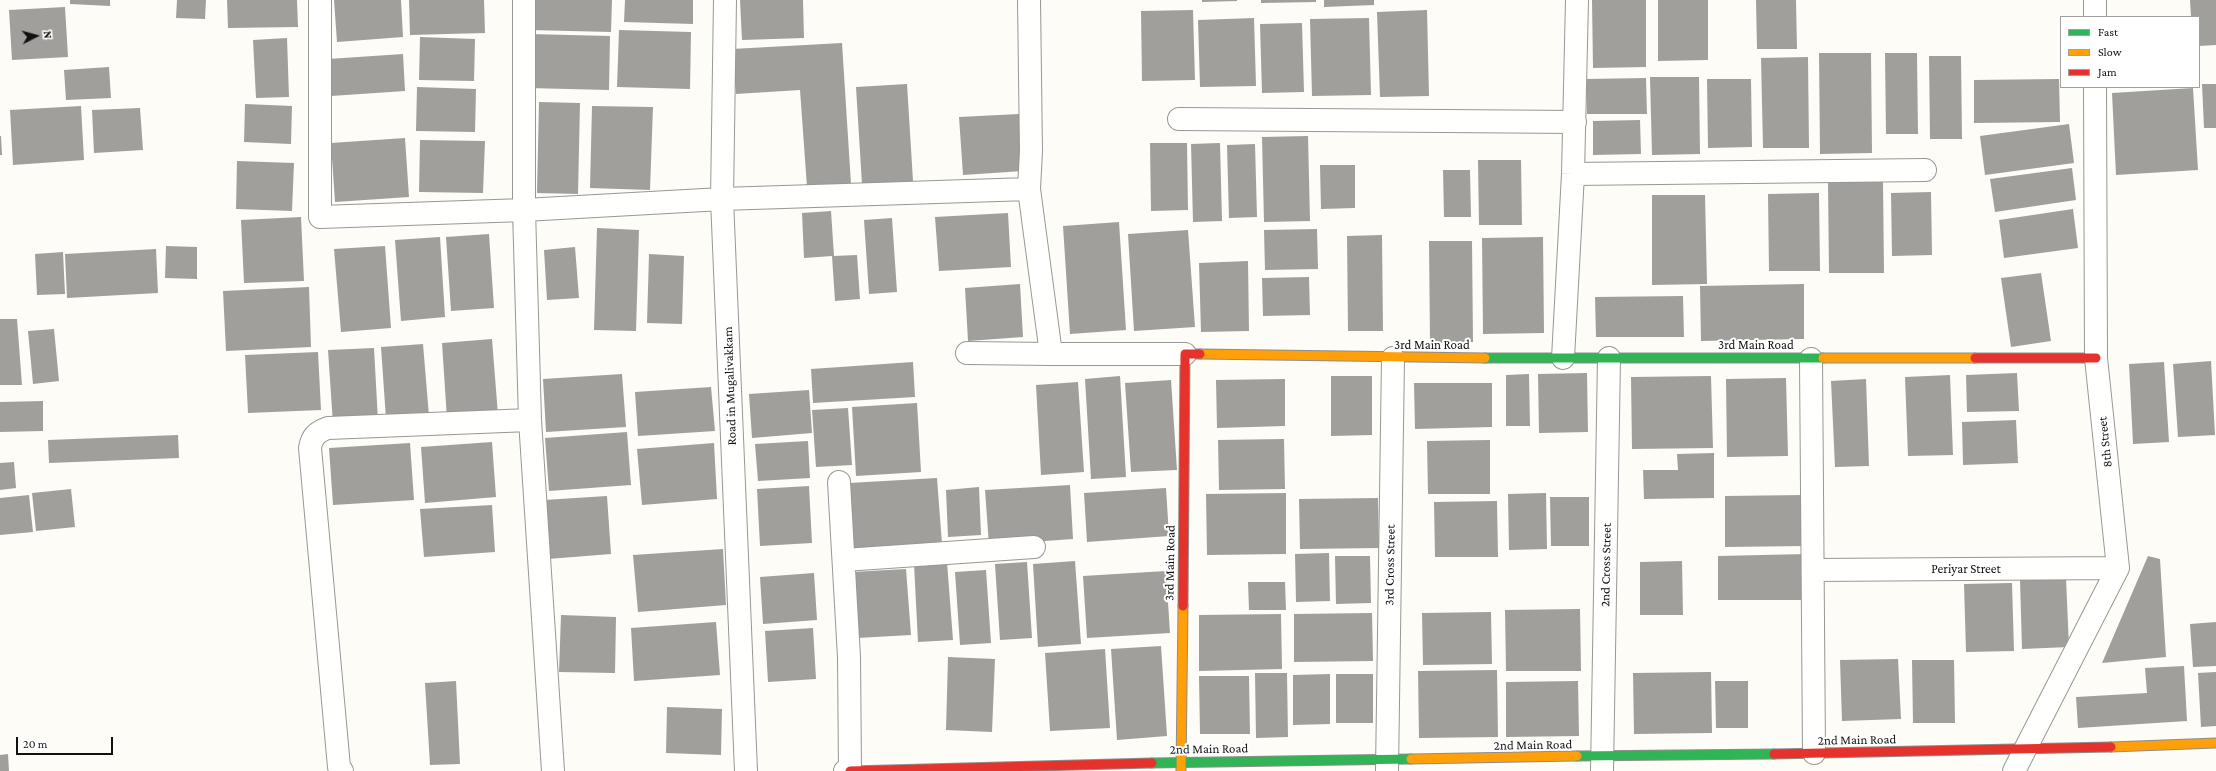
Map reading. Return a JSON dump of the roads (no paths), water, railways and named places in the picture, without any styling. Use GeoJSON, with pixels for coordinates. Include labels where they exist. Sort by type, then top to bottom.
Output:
{"type":"FeatureCollection","features":[{"type":"Feature","properties":{"kind":"street"},"geometry":{"type":"LineString","coordinates":[[320,0],[320,217],[524,210],[722,199],[1029,189]]}},
{"type":"Feature","properties":{"kind":"street"},"geometry":{"type":"LineString","coordinates":[[524,0],[524,210],[530,420],[553,771]]}},
{"type":"Feature","properties":{"kind":"street","name":"Road in Mugalivakkam"},"geometry":{"type":"LineString","coordinates":[[725,0],[722,199],[746,771]]}},
{"type":"Feature","properties":{"kind":"street"},"geometry":{"type":"LineString","coordinates":[[1029,0],[1031,151],[1029,189],[1051,354]]}},
{"type":"Feature","properties":{"kind":"street"},"geometry":{"type":"LineString","coordinates":[[1563,358],[1574,174],[1577,0]]}},
{"type":"Feature","properties":{"kind":"street"},"geometry":{"type":"LineString","coordinates":[[2095,0],[2095,16]]}},
{"type":"Feature","properties":{"kind":"street","name":"8th Street"},"geometry":{"type":"LineString","coordinates":[[2095,88],[2096,358],[2118,568]]}},
{"type":"Feature","properties":{"kind":"street"},"geometry":{"type":"LineString","coordinates":[[1179,118],[1574,122]]}},
{"type":"Feature","properties":{"kind":"street"},"geometry":{"type":"LineString","coordinates":[[1574,174],[1925,170]]}},
{"type":"Feature","properties":{"kind":"street"},"geometry":{"type":"LineString","coordinates":[[967,353],[1185,354]]}},
{"type":"Feature","properties":{"kind":"street","name":"3rd Main Road"},"geometry":{"type":"LineString","coordinates":[[1181,767],[1185,354],[1393,358],[2096,358]]}},
{"type":"Feature","properties":{"kind":"street","name":"3rd Cross Street"},"geometry":{"type":"LineString","coordinates":[[1387,766],[1393,358]]}},
{"type":"Feature","properties":{"kind":"street","name":"2nd Cross Street"},"geometry":{"type":"LineString","coordinates":[[1602,764],[1609,358]]}},
{"type":"Feature","properties":{"kind":"street"},"geometry":{"type":"LineString","coordinates":[[1811,358],[1814,753]]}},
{"type":"Feature","properties":{"kind":"street"},"geometry":{"type":"LineString","coordinates":[[342,771],[339,768],[310,456],[311,439],[318,432],[328,428],[530,420]]}},
{"type":"Feature","properties":{"kind":"street"},"geometry":{"type":"LineString","coordinates":[[839,482],[849,657],[850,771],[845,771]]}},
{"type":"Feature","properties":{"kind":"street"},"geometry":{"type":"LineString","coordinates":[[844,560],[1034,547]]}},
{"type":"Feature","properties":{"kind":"street"},"geometry":{"type":"LineString","coordinates":[[2014,771],[2118,568]]}},
{"type":"Feature","properties":{"kind":"street","name":"Periyar Street"},"geometry":{"type":"LineString","coordinates":[[1813,570],[2118,568]]}},
{"type":"Feature","properties":{"kind":"street","name":"2nd Main Road"},"geometry":{"type":"LineString","coordinates":[[850,771],[1602,764],[1814,753],[2024,750],[2216,742]]}}]}
